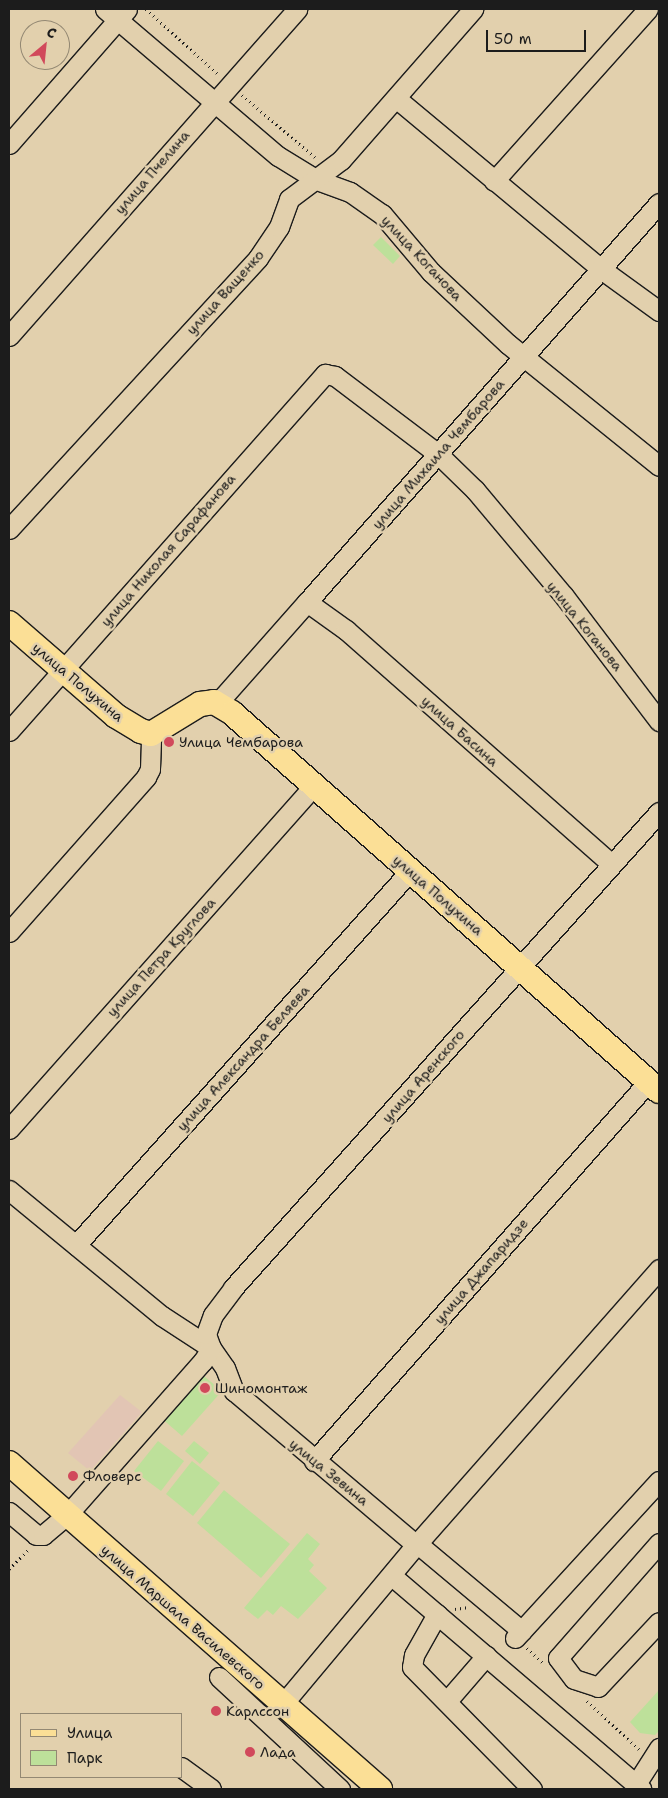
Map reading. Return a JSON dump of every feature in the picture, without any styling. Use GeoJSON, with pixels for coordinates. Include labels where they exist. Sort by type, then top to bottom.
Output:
{"type":"FeatureCollection","features":[{"type":"Feature","properties":{"kind":"main road","name":"улица Полухина"},"geometry":{"type":"LineString","coordinates":[[9,623],[116,716],[151,734]]}},
{"type":"Feature","properties":{"kind":"main road","name":"улица Полухина"},"geometry":{"type":"LineString","coordinates":[[214,702],[232,713],[654,1086]]}},
{"type":"Feature","properties":{"kind":"main road"},"geometry":{"type":"LineString","coordinates":[[151,734],[191,708],[214,702]]}},
{"type":"Feature","properties":{"kind":"main road","name":"улица Маршала Василевского"},"geometry":{"type":"LineString","coordinates":[[9,1463],[282,1705],[355,1781],[380,1789]]}},
{"type":"Feature","properties":{"kind":"street","name":"улица Пчелина"},"geometry":{"type":"LineString","coordinates":[[9,336],[213,102],[297,9]]}},
{"type":"Feature","properties":{"kind":"street","name":"улица Ващенко"},"geometry":{"type":"LineString","coordinates":[[9,528],[258,258],[279,227],[288,199],[317,180],[341,160],[397,99],[473,9]]}},
{"type":"Feature","properties":{"kind":"street"},"geometry":{"type":"LineString","coordinates":[[494,181],[648,9]]}},
{"type":"Feature","properties":{"kind":"street","name":"улица Коганова"},"geometry":{"type":"LineString","coordinates":[[117,12],[213,102],[278,156],[317,180],[350,192],[382,214],[431,272],[524,357],[659,466]]}},
{"type":"Feature","properties":{"kind":"street"},"geometry":{"type":"LineString","coordinates":[[9,144],[117,12]]}},
{"type":"Feature","properties":{"kind":"street"},"geometry":{"type":"LineString","coordinates":[[397,99],[601,269],[659,311]]}},
{"type":"Feature","properties":{"kind":"street","name":"улица Михаила Чембарова"},"geometry":{"type":"LineString","coordinates":[[214,702],[222,698],[659,203]]}},
{"type":"Feature","properties":{"kind":"street","name":"улица Коганова"},"geometry":{"type":"LineString","coordinates":[[330,374],[438,454],[475,490],[564,596],[659,721]]}},
{"type":"Feature","properties":{"kind":"street","name":"улица Николая Сарафанова"},"geometry":{"type":"LineString","coordinates":[[9,731],[320,378],[330,374]]}},
{"type":"Feature","properties":{"kind":"street","name":"улица Басина"},"geometry":{"type":"LineString","coordinates":[[307,602],[346,630],[611,864]]}},
{"type":"Feature","properties":{"kind":"street"},"geometry":{"type":"LineString","coordinates":[[9,932],[146,777],[150,769],[151,734]]}},
{"type":"Feature","properties":{"kind":"street","name":"улица Петра Круглова"},"geometry":{"type":"LineString","coordinates":[[9,1129],[314,786]]}},
{"type":"Feature","properties":{"kind":"street","name":"улица Аренского"},"geometry":{"type":"LineString","coordinates":[[211,1348],[206,1334],[213,1315],[233,1288],[659,812]]}},
{"type":"Feature","properties":{"kind":"street","name":"улица Александра Беляева"},"geometry":{"type":"LineString","coordinates":[[76,1245],[410,871]]}},
{"type":"Feature","properties":{"kind":"street","name":"улица Джапаридзе"},"geometry":{"type":"LineString","coordinates":[[314,1461],[654,1086]]}},
{"type":"Feature","properties":{"kind":"street","name":"улица Зевина"},"geometry":{"type":"LineString","coordinates":[[9,1190],[162,1316],[211,1348],[225,1368],[234,1391],[314,1461],[418,1545],[519,1635]]}},
{"type":"Feature","properties":{"kind":"street"},"geometry":{"type":"LineString","coordinates":[[282,1705],[418,1545],[659,1269]]}},
{"type":"Feature","properties":{"kind":"street"},"geometry":{"type":"LineString","coordinates":[[9,1512],[36,1535],[43,1535],[67,1515],[211,1348]]}},
{"type":"Feature","properties":{"kind":"street"},"geometry":{"type":"LineString","coordinates":[[519,1635],[659,1481]]}},
{"type":"Feature","properties":{"kind":"street"},"geometry":{"type":"LineString","coordinates":[[659,1544],[558,1658],[574,1679],[598,1686],[659,1622]]}},
{"type":"Feature","properties":{"kind":"street"},"geometry":{"type":"LineString","coordinates":[[392,1576],[638,1787],[655,1754]]}},
{"type":"Feature","properties":{"kind":"street"},"geometry":{"type":"LineString","coordinates":[[437,1614],[411,1662],[412,1667],[532,1789]]}},
{"type":"Feature","properties":{"kind":"street"},"geometry":{"type":"LineString","coordinates":[[447,1701],[486,1656]]}},
{"type":"Feature","properties":{"kind":"street"},"geometry":{"type":"LineString","coordinates":[[219,1677],[340,1789]]}},
{"type":"Feature","properties":{"kind":"street"},"geometry":{"type":"LineString","coordinates":[[182,1768],[211,1789]]}},
{"type":"Feature","properties":{"kind":"path"},"geometry":{"type":"LineString","coordinates":[[9,1569],[43,1535]]}},
{"type":"Feature","properties":{"kind":"path"},"geometry":{"type":"LineString","coordinates":[[519,1635],[549,1668]]}},
{"type":"Feature","properties":{"kind":"path"},"geometry":{"type":"LineString","coordinates":[[581,1695],[655,1754]]}},
{"type":"Feature","properties":{"kind":"shaded area"},"geometry":{"type":"Polygon","coordinates":[[[120,1395],[142,1412],[90,1471],[68,1453],[120,1395]]]}},
{"type":"Feature","properties":{"kind":"green space"},"geometry":{"type":"Polygon","coordinates":[[[381,237],[400,256],[393,264],[373,245],[381,237]]]}},
{"type":"Feature","properties":{"kind":"green space"},"geometry":{"type":"Polygon","coordinates":[[[199,1372],[222,1391],[182,1436],[160,1417],[199,1372]]]}},
{"type":"Feature","properties":{"kind":"green space"},"geometry":{"type":"Polygon","coordinates":[[[158,1441],[184,1461],[161,1491],[134,1471],[158,1441]]]}},
{"type":"Feature","properties":{"kind":"green space"},"geometry":{"type":"Polygon","coordinates":[[[194,1441],[209,1453],[200,1464],[185,1451],[194,1441]]]}},
{"type":"Feature","properties":{"kind":"green space"},"geometry":{"type":"Polygon","coordinates":[[[192,1461],[220,1483],[193,1516],[166,1494],[192,1461]]]}},
{"type":"Feature","properties":{"kind":"green space"},"geometry":{"type":"Polygon","coordinates":[[[224,1490],[290,1544],[261,1578],[197,1523],[224,1490]]]}},
{"type":"Feature","properties":{"kind":"green space"},"geometry":{"type":"Polygon","coordinates":[[[307,1533],[320,1544],[308,1559],[314,1565],[309,1571],[327,1588],[298,1619],[281,1606],[273,1615],[267,1610],[258,1619],[244,1608],[307,1533]]]}},
{"type":"Feature","properties":{"kind":"green space"},"geometry":{"type":"Polygon","coordinates":[[[659,1690],[659,1731],[655,1735],[640,1733],[630,1722],[659,1690]]]}},
{"type":"Feature","properties":{"kind":"place","name":"Улица Чембарова"},"geometry":{"type":"Point","coordinates":[169,742]}},
{"type":"Feature","properties":{"kind":"place","name":"Шиномонтаж"},"geometry":{"type":"Point","coordinates":[205,1388]}},
{"type":"Feature","properties":{"kind":"place","name":"Фловерс"},"geometry":{"type":"Point","coordinates":[73,1476]}},
{"type":"Feature","properties":{"kind":"place","name":"Карлссон"},"geometry":{"type":"Point","coordinates":[216,1711]}},
{"type":"Feature","properties":{"kind":"place","name":"Лада"},"geometry":{"type":"Point","coordinates":[250,1752]}}]}
